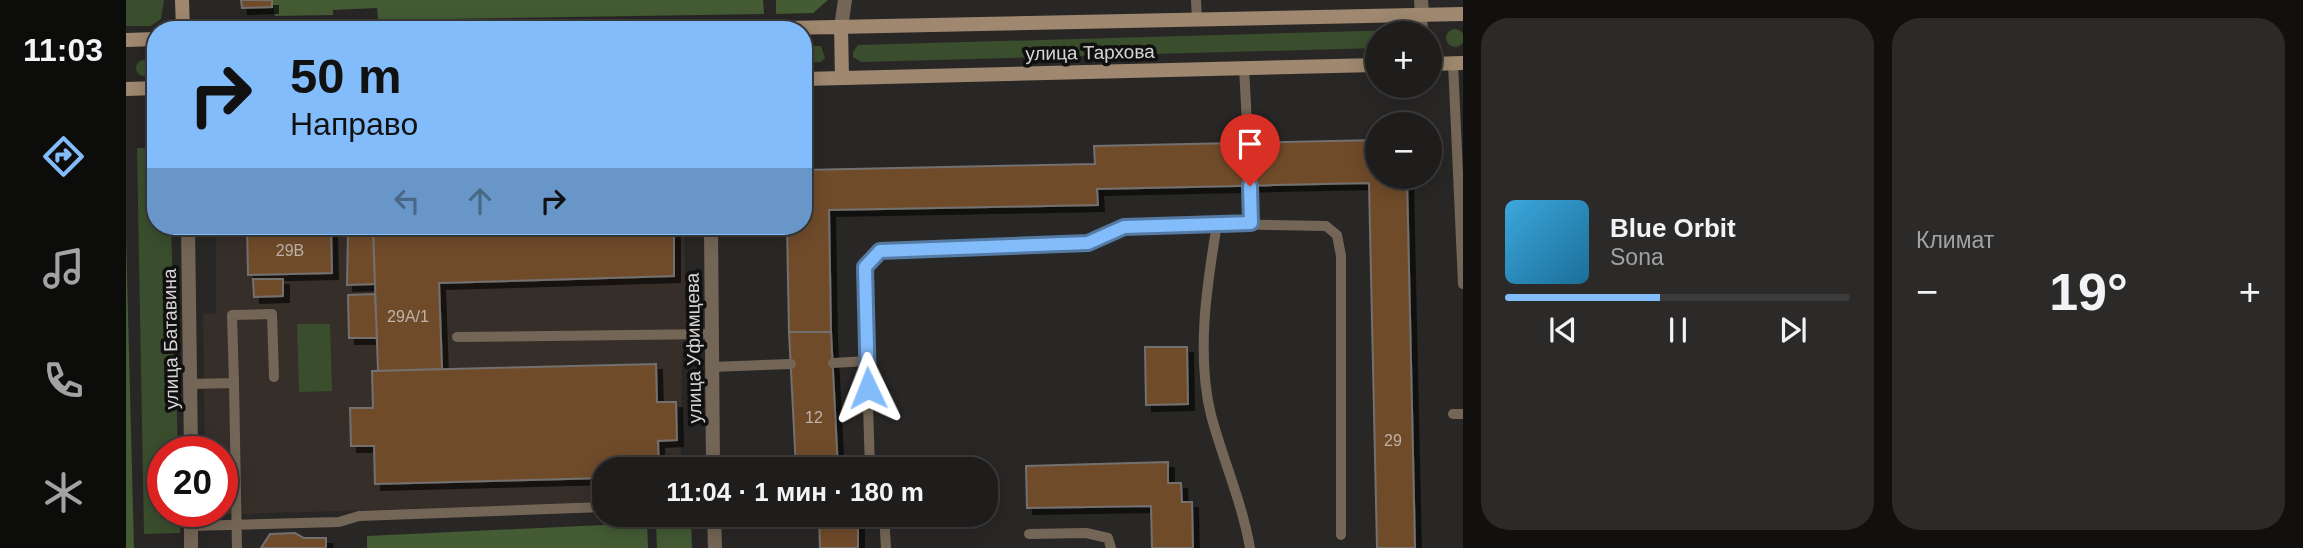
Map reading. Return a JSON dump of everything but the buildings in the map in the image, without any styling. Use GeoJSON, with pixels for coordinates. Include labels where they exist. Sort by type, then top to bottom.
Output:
{"type":"FeatureCollection","features":[{"type":"Feature","properties":{"kind":"main road"},"geometry":{"type":"LineString","coordinates":[[182,0],[183,21]]}},
{"type":"Feature","properties":{"kind":"main road","name":"улица Тархова"},"geometry":{"type":"LineString","coordinates":[[812,27],[1197,20],[1422,7],[1463,14]]}},
{"type":"Feature","properties":{"kind":"main road"},"geometry":{"type":"LineString","coordinates":[[841,27],[842,78]]}},
{"type":"Feature","properties":{"kind":"main road"},"geometry":{"type":"LineString","coordinates":[[126,40],[147,39]]}},
{"type":"Feature","properties":{"kind":"main road","name":"улица Тархова"},"geometry":{"type":"LineString","coordinates":[[812,79],[1365,65]]}},
{"type":"Feature","properties":{"kind":"main road"},"geometry":{"type":"LineString","coordinates":[[126,89],[147,88]]}},
{"type":"Feature","properties":{"kind":"street"},"geometry":{"type":"LineString","coordinates":[[841,27],[845,0]]}},
{"type":"Feature","properties":{"kind":"street","name":"улица Батавина"},"geometry":{"type":"LineString","coordinates":[[188,235],[191,436]]}},
{"type":"Feature","properties":{"kind":"street","name":"улица Уфимцева"},"geometry":{"type":"LineString","coordinates":[[711,235],[713,457]]}},
{"type":"Feature","properties":{"kind":"street"},"geometry":{"type":"LineString","coordinates":[[191,527],[191,548]]}},
{"type":"Feature","properties":{"kind":"street"},"geometry":{"type":"LineString","coordinates":[[714,527],[715,548]]}},
{"type":"Feature","properties":{"kind":"lane"},"geometry":{"type":"LineString","coordinates":[[1196,0],[1197,20]]}},
{"type":"Feature","properties":{"kind":"lane"},"geometry":{"type":"LineString","coordinates":[[1458,63],[1463,284]]}},
{"type":"Feature","properties":{"kind":"lane"},"geometry":{"type":"LineString","coordinates":[[1244,67],[1248,143]]}},
{"type":"Feature","properties":{"kind":"lane"},"geometry":{"type":"LineString","coordinates":[[1250,186],[1251,223]]}},
{"type":"Feature","properties":{"kind":"lane"},"geometry":{"type":"LineString","coordinates":[[870,457],[865,267],[880,251],[1088,243],[1124,227],[1251,223],[1326,226],[1337,235],[1340,256],[1341,535]]}},
{"type":"Feature","properties":{"kind":"lane"},"geometry":{"type":"LineString","coordinates":[[1217,224],[1211,261],[1204,363],[1211,412],[1244,519],[1250,548]]}},
{"type":"Feature","properties":{"kind":"lane"},"geometry":{"type":"LineString","coordinates":[[235,436],[232,315],[272,314],[274,377]]}},
{"type":"Feature","properties":{"kind":"lane"},"geometry":{"type":"LineString","coordinates":[[457,337],[712,334]]}},
{"type":"Feature","properties":{"kind":"lane"},"geometry":{"type":"LineString","coordinates":[[833,363],[867,361]]}},
{"type":"Feature","properties":{"kind":"lane"},"geometry":{"type":"LineString","coordinates":[[712,367],[791,364]]}},
{"type":"Feature","properties":{"kind":"lane"},"geometry":{"type":"LineString","coordinates":[[190,384],[234,383]]}},
{"type":"Feature","properties":{"kind":"lane"},"geometry":{"type":"LineString","coordinates":[[238,525],[339,522],[359,516],[592,507]]}},
{"type":"Feature","properties":{"kind":"lane"},"geometry":{"type":"LineString","coordinates":[[237,527],[237,548]]}},
{"type":"Feature","properties":{"kind":"lane"},"geometry":{"type":"LineString","coordinates":[[885,527],[886,548]]}},
{"type":"Feature","properties":{"kind":"lane"},"geometry":{"type":"LineString","coordinates":[[1029,534],[1086,533],[1108,538],[1111,548]]}},
{"type":"Feature","properties":{"kind":"shaded area"},"geometry":{"type":"Polygon","coordinates":[[[216,235],[684,235],[686,326],[682,357],[681,457],[592,457],[592,503],[238,514],[238,436],[205,436],[203,314],[216,313],[216,235]]]}},
{"type":"Feature","properties":{"kind":"green space"},"geometry":{"type":"Polygon","coordinates":[[[126,0],[164,0],[161,19],[158,21],[147,21],[147,26],[126,26],[126,0]]]}},
{"type":"Feature","properties":{"kind":"green space"},"geometry":{"type":"Polygon","coordinates":[[[272,0],[763,0],[764,14],[378,20],[377,8],[333,10],[333,15],[275,16],[272,0]]]}},
{"type":"Feature","properties":{"kind":"green space"},"geometry":{"type":"Polygon","coordinates":[[[776,0],[828,0],[813,13],[776,14],[776,0]]]}},
{"type":"Feature","properties":{"kind":"green space"},"geometry":{"type":"Polygon","coordinates":[[[1455,29],[1461,32],[1461,44],[1455,47],[1449,44],[1446,38],[1449,32],[1455,29]]]}},
{"type":"Feature","properties":{"kind":"green space"},"geometry":{"type":"Polygon","coordinates":[[[1365,31],[1365,48],[861,62],[853,57],[858,45],[1365,31]]]}},
{"type":"Feature","properties":{"kind":"green space"},"geometry":{"type":"Polygon","coordinates":[[[812,46],[821,46],[825,58],[821,62],[812,62],[812,46]]]}},
{"type":"Feature","properties":{"kind":"green space"},"geometry":{"type":"Polygon","coordinates":[[[147,61],[147,75],[144,76],[138,74],[136,68],[138,62],[147,61]]]}},
{"type":"Feature","properties":{"kind":"green space"},"geometry":{"type":"Polygon","coordinates":[[[137,148],[147,148],[147,235],[171,235],[178,436],[147,436],[147,527],[180,527],[180,533],[144,534],[137,148]]]}},
{"type":"Feature","properties":{"kind":"green space"},"geometry":{"type":"Polygon","coordinates":[[[126,237],[134,548],[126,548],[126,237]]]}},
{"type":"Feature","properties":{"kind":"green space"},"geometry":{"type":"Polygon","coordinates":[[[297,324],[330,324],[332,391],[299,392],[297,324]]]}},
{"type":"Feature","properties":{"kind":"green space"},"geometry":{"type":"Polygon","coordinates":[[[592,526],[647,527],[648,548],[367,548],[367,536],[592,526]]]}},
{"type":"Feature","properties":{"kind":"green space"},"geometry":{"type":"Polygon","coordinates":[[[656,527],[691,527],[692,548],[657,548],[656,527]]]}},
{"type":"Feature","properties":{"kind":"route"},"geometry":{"type":"LineString","coordinates":[[868,388],[864,278],[865,267],[880,251],[1088,243],[1124,227],[1251,223],[1250,186]]}}]}
